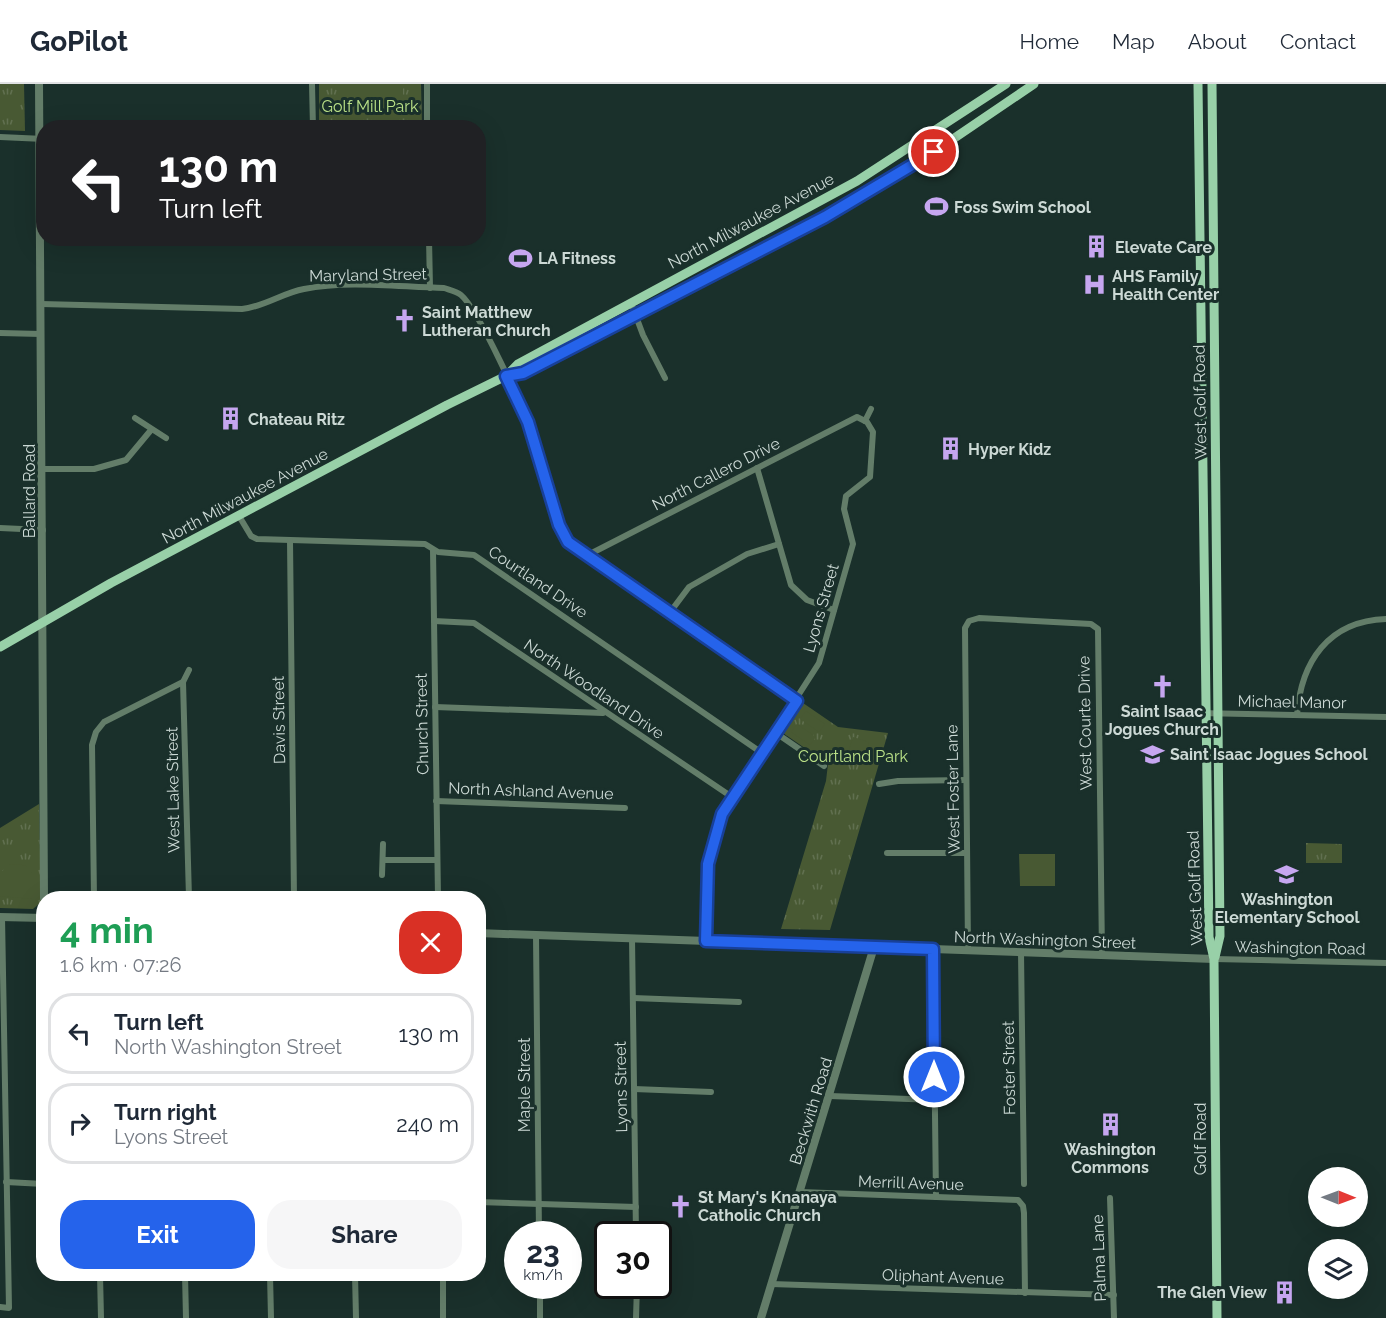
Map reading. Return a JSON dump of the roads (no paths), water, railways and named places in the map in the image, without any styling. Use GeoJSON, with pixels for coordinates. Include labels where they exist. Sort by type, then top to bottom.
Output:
{"type":"FeatureCollection","features":[{"type":"Feature","properties":{"kind":"main road","name":"North Milwaukee Avenue"},"geometry":{"type":"LineString","coordinates":[[0,646],[42,621],[238,516],[506,376],[518,364],[857,181],[1006,84]]}},
{"type":"Feature","properties":{"kind":"main road","name":"North Milwaukee Avenue"},"geometry":{"type":"LineString","coordinates":[[506,376],[523,373],[856,200],[925,158],[1034,84]]}},
{"type":"Feature","properties":{"kind":"main road","name":"West Golf Road"},"geometry":{"type":"LineString","coordinates":[[1198,84],[1201,713],[1209,937],[1214,959]]}},
{"type":"Feature","properties":{"kind":"main road","name":"West Golf Road"},"geometry":{"type":"LineString","coordinates":[[1212,84],[1220,936],[1214,959]]}},
{"type":"Feature","properties":{"kind":"main road","name":"Golf Road"},"geometry":{"type":"LineString","coordinates":[[1214,959],[1217,1318]]}},
{"type":"Feature","properties":{"kind":"street","name":"Ballard Road"},"geometry":{"type":"LineString","coordinates":[[39,84],[41,120]]}},
{"type":"Feature","properties":{"kind":"street"},"geometry":{"type":"LineString","coordinates":[[312,84],[313,120]]}},
{"type":"Feature","properties":{"kind":"street"},"geometry":{"type":"LineString","coordinates":[[427,84],[427,120]]}},
{"type":"Feature","properties":{"kind":"street"},"geometry":{"type":"LineString","coordinates":[[0,137],[36,139]]}},
{"type":"Feature","properties":{"kind":"street","name":"Ballard Road"},"geometry":{"type":"LineString","coordinates":[[41,246],[44,469],[42,621],[44,891]]}},
{"type":"Feature","properties":{"kind":"street"},"geometry":{"type":"LineString","coordinates":[[429,246],[430,288]]}},
{"type":"Feature","properties":{"kind":"street","name":"Maryland Street"},"geometry":{"type":"LineString","coordinates":[[40,304],[242,309],[258,307],[302,289],[311,288],[453,290],[466,301],[506,376],[530,429],[561,531],[568,542],[671,611],[797,701]]}},
{"type":"Feature","properties":{"kind":"street"},"geometry":{"type":"LineString","coordinates":[[631,303],[634,315],[665,378]]}},
{"type":"Feature","properties":{"kind":"street"},"geometry":{"type":"LineString","coordinates":[[0,333],[41,334]]}},
{"type":"Feature","properties":{"kind":"street"},"geometry":{"type":"LineString","coordinates":[[865,421],[871,410]]}},
{"type":"Feature","properties":{"kind":"street","name":"North Callero Drive"},"geometry":{"type":"LineString","coordinates":[[588,555],[857,417],[865,421]]}},
{"type":"Feature","properties":{"kind":"street"},"geometry":{"type":"LineString","coordinates":[[135,418],[166,438]]}},
{"type":"Feature","properties":{"kind":"street","name":"Lyons Street"},"geometry":{"type":"LineString","coordinates":[[706,941],[708,864],[722,814],[797,701],[819,663],[853,544],[844,509],[846,496],[870,477],[873,432],[865,421]]}},
{"type":"Feature","properties":{"kind":"street"},"geometry":{"type":"LineString","coordinates":[[44,469],[94,470],[126,460],[134,454],[151,430]]}},
{"type":"Feature","properties":{"kind":"street"},"geometry":{"type":"LineString","coordinates":[[757,468],[791,585],[807,600],[834,610]]}},
{"type":"Feature","properties":{"kind":"street","name":"Courtland Drive"},"geometry":{"type":"LineString","coordinates":[[238,516],[251,536],[257,539],[425,544],[433,550],[474,555],[762,753]]}},
{"type":"Feature","properties":{"kind":"street"},"geometry":{"type":"LineString","coordinates":[[0,528],[43,530]]}},
{"type":"Feature","properties":{"kind":"street","name":"Davis Street"},"geometry":{"type":"LineString","coordinates":[[290,541],[294,891]]}},
{"type":"Feature","properties":{"kind":"street"},"geometry":{"type":"LineString","coordinates":[[671,611],[689,587],[747,554],[779,544]]}},
{"type":"Feature","properties":{"kind":"street","name":"Church Street"},"geometry":{"type":"LineString","coordinates":[[433,550],[438,891]]}},
{"type":"Feature","properties":{"kind":"street","name":"West Courte Drive"},"geometry":{"type":"LineString","coordinates":[[965,628],[969,621],[979,618],[1091,624],[1098,629],[1102,955]]}},
{"type":"Feature","properties":{"kind":"street"},"geometry":{"type":"LineString","coordinates":[[1297,716],[1302,679],[1322,647],[1342,630],[1372,620],[1386,620]]}},
{"type":"Feature","properties":{"kind":"street","name":"North Woodland Drive"},"geometry":{"type":"LineString","coordinates":[[434,621],[474,623],[604,713],[732,797]]}},
{"type":"Feature","properties":{"kind":"street","name":"West Foster Lane"},"geometry":{"type":"LineString","coordinates":[[965,628],[968,950]]}},
{"type":"Feature","properties":{"kind":"street"},"geometry":{"type":"LineString","coordinates":[[94,891],[92,745],[96,732],[104,722],[183,682],[189,670]]}},
{"type":"Feature","properties":{"kind":"street","name":"West Lake Street"},"geometry":{"type":"LineString","coordinates":[[183,682],[189,891]]}},
{"type":"Feature","properties":{"kind":"street"},"geometry":{"type":"LineString","coordinates":[[435,707],[604,713]]}},
{"type":"Feature","properties":{"kind":"street","name":"Michael Manor"},"geometry":{"type":"LineString","coordinates":[[1201,713],[1386,717]]}},
{"type":"Feature","properties":{"kind":"street"},"geometry":{"type":"LineString","coordinates":[[776,733],[824,766]]}},
{"type":"Feature","properties":{"kind":"street"},"geometry":{"type":"LineString","coordinates":[[879,784],[898,781],[966,780]]}},
{"type":"Feature","properties":{"kind":"street","name":"North Ashland Avenue"},"geometry":{"type":"LineString","coordinates":[[436,801],[625,808]]}},
{"type":"Feature","properties":{"kind":"street"},"geometry":{"type":"LineString","coordinates":[[382,875],[383,844]]}},
{"type":"Feature","properties":{"kind":"street"},"geometry":{"type":"LineString","coordinates":[[887,853],[967,853]]}},
{"type":"Feature","properties":{"kind":"street"},"geometry":{"type":"LineString","coordinates":[[383,860],[437,860]]}},
{"type":"Feature","properties":{"kind":"street"},"geometry":{"type":"LineString","coordinates":[[0,1307],[9,1308],[3,1217],[6,1182],[3,1122],[1,917],[36,918]]}},
{"type":"Feature","properties":{"kind":"street","name":"North Washington Street"},"geometry":{"type":"LineString","coordinates":[[486,933],[1214,959]]}},
{"type":"Feature","properties":{"kind":"street","name":"Maple Street"},"geometry":{"type":"LineString","coordinates":[[536,935],[539,1221]]}},
{"type":"Feature","properties":{"kind":"street","name":"Lyons Street"},"geometry":{"type":"LineString","coordinates":[[632,938],[636,1221]]}},
{"type":"Feature","properties":{"kind":"street","name":"Beckwith Road"},"geometry":{"type":"LineString","coordinates":[[761,1318],[874,947]]}},
{"type":"Feature","properties":{"kind":"street"},"geometry":{"type":"LineString","coordinates":[[933,949],[936,1197]]}},
{"type":"Feature","properties":{"kind":"street","name":"Foster Street"},"geometry":{"type":"LineString","coordinates":[[1021,952],[1024,1184]]}},
{"type":"Feature","properties":{"kind":"street","name":"Washington Road"},"geometry":{"type":"LineString","coordinates":[[1214,959],[1386,963]]}},
{"type":"Feature","properties":{"kind":"street"},"geometry":{"type":"LineString","coordinates":[[633,998],[738,1002]]}},
{"type":"Feature","properties":{"kind":"street"},"geometry":{"type":"LineString","coordinates":[[634,1089],[711,1092]]}},
{"type":"Feature","properties":{"kind":"street"},"geometry":{"type":"LineString","coordinates":[[830,1096],[935,1100]]}},
{"type":"Feature","properties":{"kind":"street"},"geometry":{"type":"LineString","coordinates":[[6,1182],[36,1184]]}},
{"type":"Feature","properties":{"kind":"street","name":"Merrill Avenue"},"geometry":{"type":"LineString","coordinates":[[800,1192],[1013,1200],[1021,1203],[1024,1212],[1025,1293]]}},
{"type":"Feature","properties":{"kind":"street","name":"Palma Lane"},"geometry":{"type":"LineString","coordinates":[[1110,1198],[1114,1318]]}},
{"type":"Feature","properties":{"kind":"street"},"geometry":{"type":"LineString","coordinates":[[486,1202],[636,1207]]}},
{"type":"Feature","properties":{"kind":"street"},"geometry":{"type":"LineString","coordinates":[[100,1281],[100,1318]]}},
{"type":"Feature","properties":{"kind":"street"},"geometry":{"type":"LineString","coordinates":[[185,1281],[186,1318]]}},
{"type":"Feature","properties":{"kind":"street"},"geometry":{"type":"LineString","coordinates":[[270,1281],[271,1318]]}},
{"type":"Feature","properties":{"kind":"street"},"geometry":{"type":"LineString","coordinates":[[355,1281],[356,1318]]}},
{"type":"Feature","properties":{"kind":"street"},"geometry":{"type":"LineString","coordinates":[[443,1281],[443,1318]]}},
{"type":"Feature","properties":{"kind":"street","name":"Oliphant Avenue"},"geometry":{"type":"LineString","coordinates":[[771,1284],[1114,1295]]}},
{"type":"Feature","properties":{"kind":"street"},"geometry":{"type":"LineString","coordinates":[[540,1299],[540,1318]]}},
{"type":"Feature","properties":{"kind":"street"},"geometry":{"type":"LineString","coordinates":[[636,1318],[637,1299]]}},
{"type":"Feature","properties":{"kind":"place","name":"Foss Swim School"},"geometry":{"type":"Point","coordinates":[936,207]}},
{"type":"Feature","properties":{"kind":"place","name":"Elevate Care"},"geometry":{"type":"Point","coordinates":[1097,247]}},
{"type":"Feature","properties":{"kind":"place","name":"LA Fitness"},"geometry":{"type":"Point","coordinates":[520,258]}},
{"type":"Feature","properties":{"kind":"place","name":"AHS Family Health Center"},"geometry":{"type":"Point","coordinates":[1094,285]}},
{"type":"Feature","properties":{"kind":"place","name":"Saint Matthew Lutheran Church"},"geometry":{"type":"Point","coordinates":[404,321]}},
{"type":"Feature","properties":{"kind":"place","name":"Chateau Ritz"},"geometry":{"type":"Point","coordinates":[230,419]}},
{"type":"Feature","properties":{"kind":"place","name":"Hyper Kidz"},"geometry":{"type":"Point","coordinates":[950,449]}},
{"type":"Feature","properties":{"kind":"place","name":"Saint Isaac Jogues Church"},"geometry":{"type":"Point","coordinates":[1162,686]}},
{"type":"Feature","properties":{"kind":"place","name":"Saint Isaac Jogues School"},"geometry":{"type":"Point","coordinates":[1152,754]}},
{"type":"Feature","properties":{"kind":"place","name":"Washington Elementary School"},"geometry":{"type":"Point","coordinates":[1287,874]}},
{"type":"Feature","properties":{"kind":"place","name":"Washington Commons"},"geometry":{"type":"Point","coordinates":[1110,1124]}},
{"type":"Feature","properties":{"kind":"place","name":"St Mary's Knanaya Catholic Church"},"geometry":{"type":"Point","coordinates":[680,1206]}},
{"type":"Feature","properties":{"kind":"place","name":"The Glen View"},"geometry":{"type":"Point","coordinates":[1285,1292]}},
{"type":"Feature","properties":{"kind":"park label","name":"Golf Mill Park"},"geometry":{"type":"Point","coordinates":[370,106]}},
{"type":"Feature","properties":{"kind":"park label","name":"Courtland Park"},"geometry":{"type":"Point","coordinates":[853,756]}}]}
